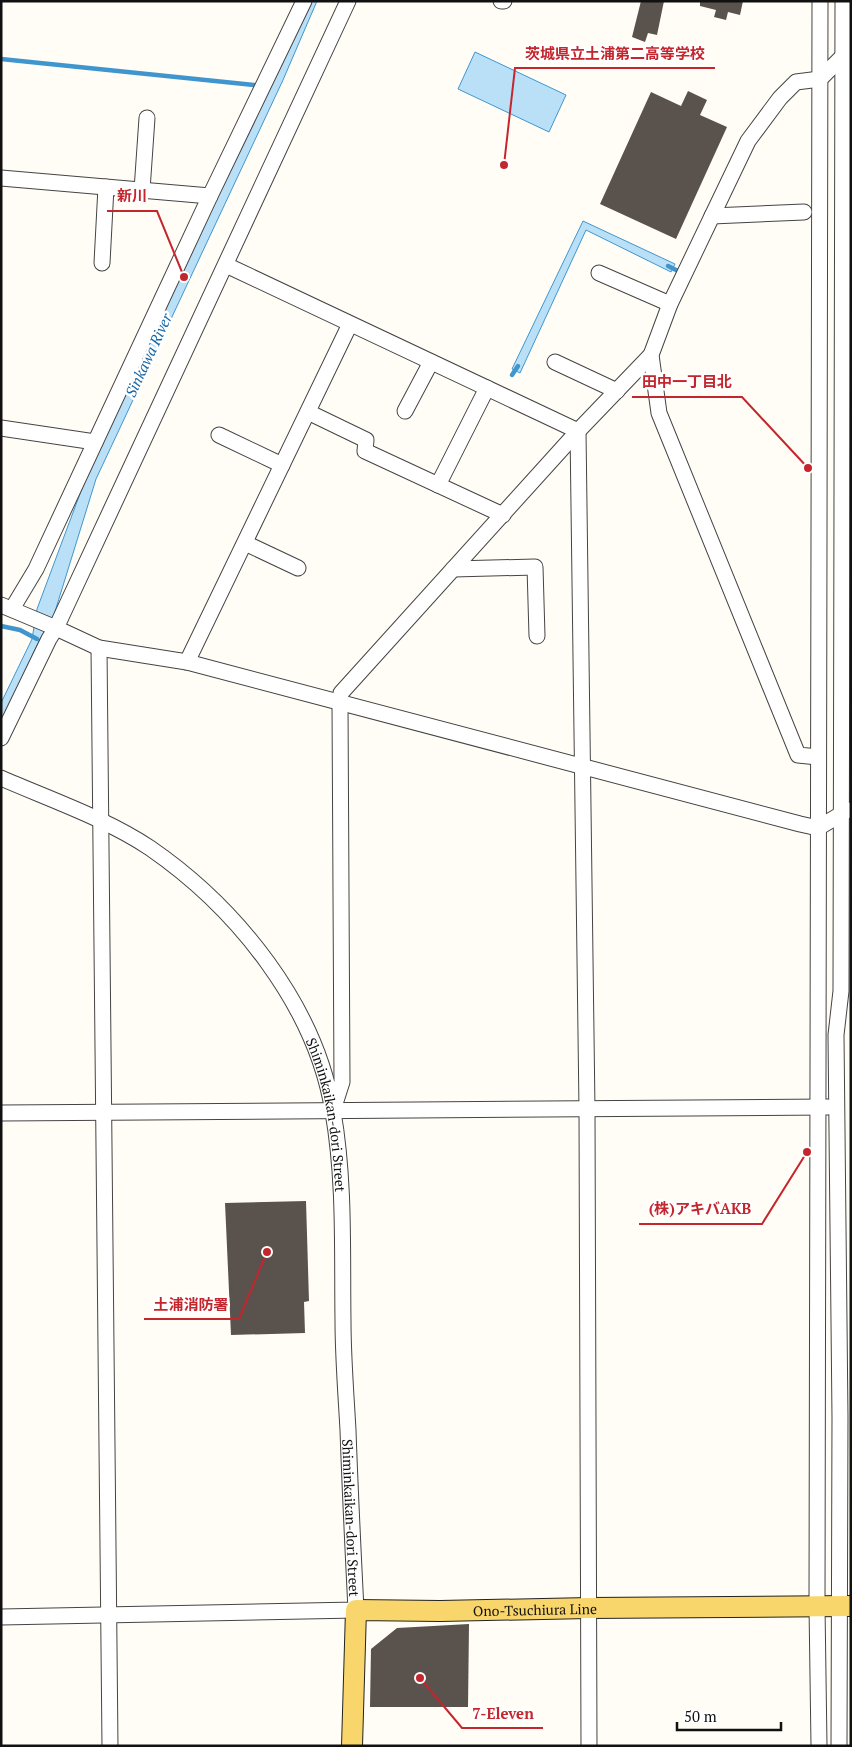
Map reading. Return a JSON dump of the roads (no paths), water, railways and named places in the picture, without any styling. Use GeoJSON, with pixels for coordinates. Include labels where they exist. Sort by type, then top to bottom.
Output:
{"type":"FeatureCollection","features":[{"type":"Feature","properties":{"kind":"main road","name":"Ono-Tsuchiura Line"},"geometry":{"type":"LineString","coordinates":[[356,1610],[440,1611],[846,1606]]}},
{"type":"Feature","properties":{"kind":"main road"},"geometry":{"type":"LineString","coordinates":[[352,1746],[356,1610]]}},
{"type":"Feature","properties":{"kind":"street"},"geometry":{"type":"LineString","coordinates":[[304,1],[210,196],[36,568],[13,610],[99,648],[188,662],[582,768],[818,828],[846,811]]}},
{"type":"Feature","properties":{"kind":"street"},"geometry":{"type":"LineString","coordinates":[[1,738],[49,639],[52,626],[226,265],[348,1]]}},
{"type":"Feature","properties":{"kind":"street"},"geometry":{"type":"LineString","coordinates":[[818,1746],[820,1]]}},
{"type":"Feature","properties":{"kind":"street"},"geometry":{"type":"LineString","coordinates":[[839,1746],[846,1606],[844,1136],[837,1107],[836,1035],[841,991],[846,882],[847,54],[843,1]]}},
{"type":"Feature","properties":{"kind":"street"},"geometry":{"type":"LineString","coordinates":[[333,1110],[342,1082],[341,693],[578,431],[651,356],[670,304],[748,141],[780,98],[796,82],[820,79],[847,54]]}},
{"type":"Feature","properties":{"kind":"street"},"geometry":{"type":"LineString","coordinates":[[820,79],[847,96]]}},
{"type":"Feature","properties":{"kind":"street"},"geometry":{"type":"LineString","coordinates":[[142,190],[147,118]]}},
{"type":"Feature","properties":{"kind":"street"},"geometry":{"type":"LineString","coordinates":[[1,178],[210,196]]}},
{"type":"Feature","properties":{"kind":"street"},"geometry":{"type":"LineString","coordinates":[[102,263],[106,187]]}},
{"type":"Feature","properties":{"kind":"street"},"geometry":{"type":"LineString","coordinates":[[712,216],[804,212]]}},
{"type":"Feature","properties":{"kind":"street"},"geometry":{"type":"LineString","coordinates":[[226,265],[578,431]]}},
{"type":"Feature","properties":{"kind":"street"},"geometry":{"type":"LineString","coordinates":[[599,273],[670,304]]}},
{"type":"Feature","properties":{"kind":"street"},"geometry":{"type":"LineString","coordinates":[[188,662],[350,324]]}},
{"type":"Feature","properties":{"kind":"street"},"geometry":{"type":"LineString","coordinates":[[651,356],[659,413],[798,755],[818,757]]}},
{"type":"Feature","properties":{"kind":"street"},"geometry":{"type":"LineString","coordinates":[[405,411],[431,362]]}},
{"type":"Feature","properties":{"kind":"street"},"geometry":{"type":"LineString","coordinates":[[555,362],[617,391]]}},
{"type":"Feature","properties":{"kind":"street"},"geometry":{"type":"LineString","coordinates":[[438,485],[487,388]]}},
{"type":"Feature","properties":{"kind":"street"},"geometry":{"type":"LineString","coordinates":[[308,412],[366,440],[365,451],[503,515]]}},
{"type":"Feature","properties":{"kind":"street"},"geometry":{"type":"LineString","coordinates":[[1,428],[95,442]]}},
{"type":"Feature","properties":{"kind":"street"},"geometry":{"type":"LineString","coordinates":[[578,431],[588,1109],[589,1746]]}},
{"type":"Feature","properties":{"kind":"street"},"geometry":{"type":"LineString","coordinates":[[218,436],[282,465]]}},
{"type":"Feature","properties":{"kind":"street"},"geometry":{"type":"LineString","coordinates":[[245,543],[298,568]]}},
{"type":"Feature","properties":{"kind":"street"},"geometry":{"type":"LineString","coordinates":[[453,569],[535,567],[537,636]]}},
{"type":"Feature","properties":{"kind":"street"},"geometry":{"type":"LineString","coordinates":[[99,648],[110,1746]]}},
{"type":"Feature","properties":{"kind":"street","name":"Shiminkaikan-dori Street"},"geometry":{"type":"LineString","coordinates":[[1,778],[102,822],[149,847],[191,880],[261,952],[306,1026],[326,1077],[341,1166],[343,1323],[356,1610]]}},
{"type":"Feature","properties":{"kind":"street"},"geometry":{"type":"LineString","coordinates":[[1,1113],[837,1107]]}},
{"type":"Feature","properties":{"kind":"street"},"geometry":{"type":"LineString","coordinates":[[818,1136],[844,1136]]}},
{"type":"Feature","properties":{"kind":"street"},"geometry":{"type":"LineString","coordinates":[[1,1617],[356,1610]]}},
{"type":"Feature","properties":{"kind":"water","name":"Sinkawa River"},"geometry":{"type":"Polygon","coordinates":[[[306,1],[317,1],[283,80],[96,479],[53,618],[40,639],[1,722],[1,703],[32,639],[37,609],[87,475],[306,1]]]}},
{"type":"Feature","properties":{"kind":"water"},"geometry":{"type":"Polygon","coordinates":[[[475,52],[566,95],[549,132],[458,89],[475,52]]]}},
{"type":"Feature","properties":{"kind":"water"},"geometry":{"type":"Polygon","coordinates":[[[583,221],[675,264],[671,272],[586,230],[520,373],[512,369],[583,221]]]}},
{"type":"Feature","properties":{"kind":"waterway"},"geometry":{"type":"LineString","coordinates":[[1,59],[254,85]]}},
{"type":"Feature","properties":{"kind":"waterway"},"geometry":{"type":"LineString","coordinates":[[668,266],[678,271]]}},
{"type":"Feature","properties":{"kind":"waterway"},"geometry":{"type":"LineString","coordinates":[[512,375],[518,366]]}},
{"type":"Feature","properties":{"kind":"waterway"},"geometry":{"type":"LineString","coordinates":[[1,626],[20,630],[37,639]]}},
{"type":"Feature","properties":{"kind":"place","name":"茨城県立土浦第二高等学校"},"geometry":{"type":"Point","coordinates":[504,165]}},
{"type":"Feature","properties":{"kind":"place","name":"新川"},"geometry":{"type":"Point","coordinates":[184,277]}},
{"type":"Feature","properties":{"kind":"place","name":"田中一丁目北"},"geometry":{"type":"Point","coordinates":[808,468]}},
{"type":"Feature","properties":{"kind":"place","name":"(株)アキバAKB"},"geometry":{"type":"Point","coordinates":[807,1152]}},
{"type":"Feature","properties":{"kind":"place","name":"土浦消防署"},"geometry":{"type":"Point","coordinates":[267,1252]}},
{"type":"Feature","properties":{"kind":"place","name":"7-Eleven"},"geometry":{"type":"Point","coordinates":[420,1678]}}]}
